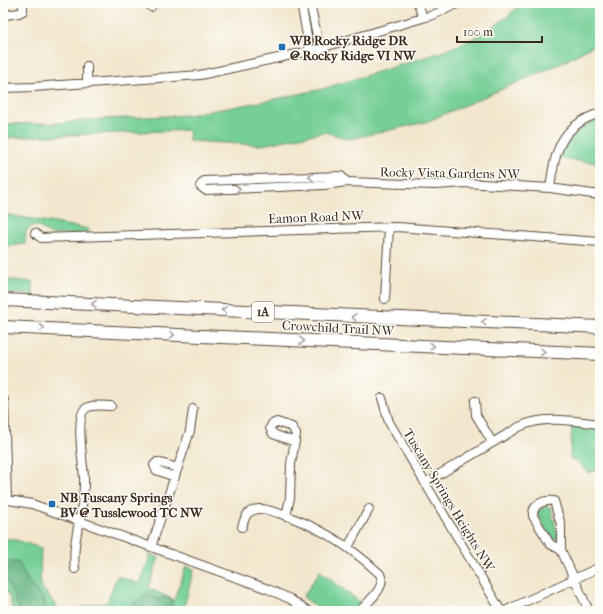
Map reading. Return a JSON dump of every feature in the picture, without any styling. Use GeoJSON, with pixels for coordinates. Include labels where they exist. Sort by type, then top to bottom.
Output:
{"type":"FeatureCollection","features":[{"type":"Feature","properties":{"kind":"highway","name":"Crowchild Trail NW"},"geometry":{"type":"LineString","coordinates":[[3,300],[600,327]]}},
{"type":"Feature","properties":{"kind":"highway","name":"Crowchild Trail NW"},"geometry":{"type":"LineString","coordinates":[[3,326],[600,354]]}},
{"type":"Feature","properties":{"kind":"street"},"geometry":{"type":"LineString","coordinates":[[3,8],[6,15],[19,13],[23,11],[23,3]]}},
{"type":"Feature","properties":{"kind":"street"},"geometry":{"type":"LineString","coordinates":[[301,3],[301,12],[310,51]]}},
{"type":"Feature","properties":{"kind":"street"},"geometry":{"type":"LineString","coordinates":[[418,3],[423,18]]}},
{"type":"Feature","properties":{"kind":"street"},"geometry":{"type":"LineString","coordinates":[[3,88],[200,75],[320,49],[423,18],[459,3]]}},
{"type":"Feature","properties":{"kind":"street"},"geometry":{"type":"LineString","coordinates":[[301,12],[311,6],[320,49]]}},
{"type":"Feature","properties":{"kind":"street"},"geometry":{"type":"LineString","coordinates":[[87,66],[87,83]]}},
{"type":"Feature","properties":{"kind":"street"},"geometry":{"type":"LineString","coordinates":[[550,188],[554,160],[558,147],[566,133],[578,123],[600,113]]}},
{"type":"Feature","properties":{"kind":"street","name":"Rocky Vista Gardens NW"},"geometry":{"type":"LineString","coordinates":[[348,182],[340,176],[204,181],[200,186],[205,190],[324,186],[348,182],[435,185],[465,183],[550,188],[600,195]]}},
{"type":"Feature","properties":{"kind":"street"},"geometry":{"type":"LineString","coordinates":[[385,298],[389,227]]}},
{"type":"Feature","properties":{"kind":"street","name":"Eamon Road NW"},"geometry":{"type":"LineString","coordinates":[[35,233],[41,238],[389,227],[525,235],[600,242]]}},
{"type":"Feature","properties":{"kind":"street","name":"Tuscany Springs Heights NW"},"geometry":{"type":"LineString","coordinates":[[382,398],[389,422],[500,611]]}},
{"type":"Feature","properties":{"kind":"street"},"geometry":{"type":"LineString","coordinates":[[4,400],[5,499],[32,504],[268,589],[290,599],[308,611]]}},
{"type":"Feature","properties":{"kind":"street"},"geometry":{"type":"LineString","coordinates":[[475,401],[476,415],[492,442]]}},
{"type":"Feature","properties":{"kind":"street"},"geometry":{"type":"LineString","coordinates":[[75,569],[74,556],[84,490],[81,448],[82,415],[84,410],[90,406],[111,406]]}},
{"type":"Feature","properties":{"kind":"street"},"geometry":{"type":"LineString","coordinates":[[151,547],[192,425],[193,409]]}},
{"type":"Feature","properties":{"kind":"street"},"geometry":{"type":"LineString","coordinates":[[425,483],[492,442],[519,427],[536,420],[555,419],[600,424]]}},
{"type":"Feature","properties":{"kind":"street"},"geometry":{"type":"LineString","coordinates":[[286,516],[290,498],[290,468],[294,442]]}},
{"type":"Feature","properties":{"kind":"street"},"geometry":{"type":"LineString","coordinates":[[175,477],[156,470],[154,465],[157,462],[161,462],[178,468]]}},
{"type":"Feature","properties":{"kind":"street"},"geometry":{"type":"LineString","coordinates":[[561,550],[550,544],[533,516],[533,511],[536,506],[546,501],[554,501],[557,507],[561,525],[561,550],[589,611]]}},
{"type":"Feature","properties":{"kind":"street"},"geometry":{"type":"LineString","coordinates":[[242,527],[246,516],[254,510],[263,509],[286,516],[318,529],[348,547],[380,574],[382,578],[380,588],[360,611]]}},
{"type":"Feature","properties":{"kind":"street"},"geometry":{"type":"LineString","coordinates":[[348,547],[369,509]]}},
{"type":"Feature","properties":{"kind":"street"},"geometry":{"type":"LineString","coordinates":[[505,611],[600,567]]}},
{"type":"Feature","properties":{"kind":"green space"},"geometry":{"type":"Polygon","coordinates":[[[522,3],[600,3],[600,42],[560,64],[426,122],[350,139],[324,132],[262,145],[189,141],[188,130],[3,138],[3,124],[63,123],[84,120],[188,115],[322,89],[445,51],[478,36],[506,18],[522,3]]]}},
{"type":"Feature","properties":{"kind":"green space"},"geometry":{"type":"Polygon","coordinates":[[[600,119],[600,163],[559,159],[565,144],[574,133],[586,125],[600,119]]]}},
{"type":"Feature","properties":{"kind":"green space"},"geometry":{"type":"Polygon","coordinates":[[[3,214],[89,229],[88,234],[51,235],[38,226],[32,226],[26,231],[25,244],[3,247],[3,214]]]}},
{"type":"Feature","properties":{"kind":"green space"},"geometry":{"type":"Polygon","coordinates":[[[3,279],[33,282],[33,295],[3,293],[3,279]]]}},
{"type":"Feature","properties":{"kind":"green space"},"geometry":{"type":"Polygon","coordinates":[[[572,425],[600,429],[600,469],[588,473],[578,462],[570,458],[572,425]]]}},
{"type":"Feature","properties":{"kind":"green space"},"geometry":{"type":"Polygon","coordinates":[[[546,506],[551,508],[558,536],[556,540],[551,538],[538,516],[539,510],[546,506]]]}},
{"type":"Feature","properties":{"kind":"green space"},"geometry":{"type":"Polygon","coordinates":[[[3,538],[16,540],[41,548],[40,585],[60,611],[13,611],[9,595],[3,588],[3,538]]]}},
{"type":"Feature","properties":{"kind":"green space"},"geometry":{"type":"Polygon","coordinates":[[[150,555],[159,557],[148,588],[174,600],[186,566],[194,569],[184,607],[189,611],[70,611],[94,604],[107,603],[117,576],[140,584],[150,555]]]}},
{"type":"Feature","properties":{"kind":"green space"},"geometry":{"type":"Polygon","coordinates":[[[3,559],[19,563],[29,582],[44,599],[47,611],[20,611],[6,579],[3,578],[3,559]]]}},
{"type":"Feature","properties":{"kind":"green space"},"geometry":{"type":"Polygon","coordinates":[[[320,571],[361,603],[353,611],[322,611],[303,597],[320,571]]]}},
{"type":"Feature","properties":{"kind":"green space"},"geometry":{"type":"Polygon","coordinates":[[[147,592],[153,597],[160,599],[164,596],[173,601],[170,611],[146,611],[132,605],[147,592]]]}},
{"type":"Feature","properties":{"kind":"place","name":"WB Rocky Ridge DR @ Rocky Ridge VI NW"},"geometry":{"type":"Point","coordinates":[282,47]}},
{"type":"Feature","properties":{"kind":"place","name":"NB Tuscany Springs BV @ Tusslewood TC NW"},"geometry":{"type":"Point","coordinates":[52,504]}}]}
